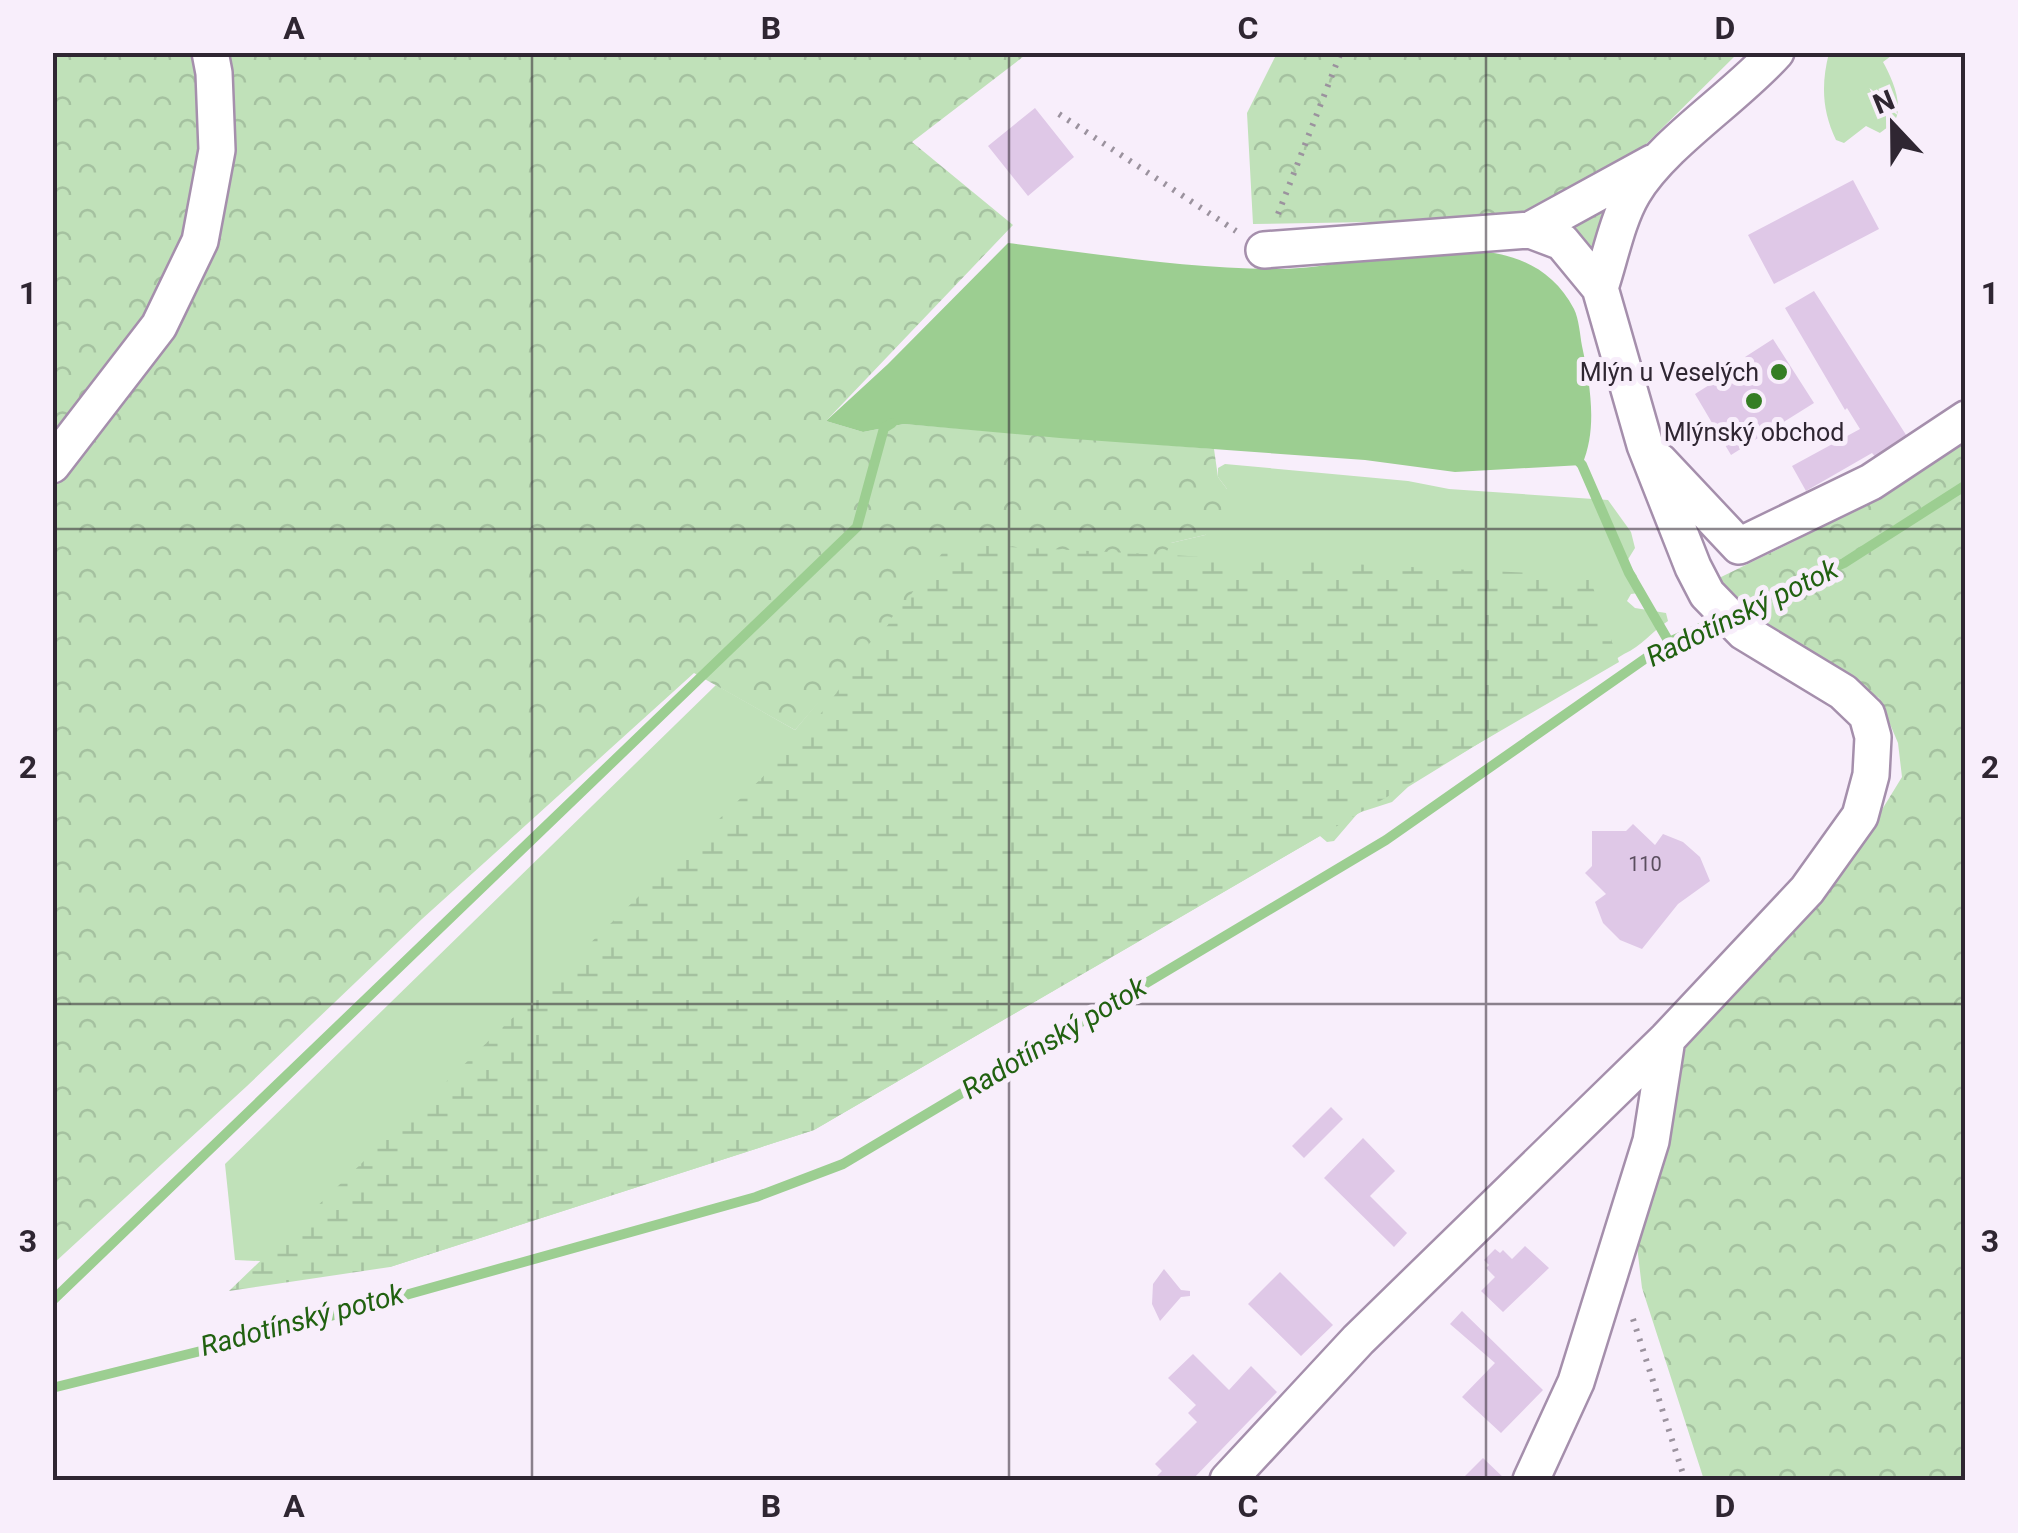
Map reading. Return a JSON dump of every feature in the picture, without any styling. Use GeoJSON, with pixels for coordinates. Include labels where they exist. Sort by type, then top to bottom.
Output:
{"type":"FeatureCollection","features":[{"type":"Feature","properties":{"kind":"street"},"geometry":{"type":"LineString","coordinates":[[52,465],[159,326],[200,241],[217,150],[210,52]]}},
{"type":"Feature","properties":{"kind":"street"},"geometry":{"type":"LineString","coordinates":[[1264,250],[1530,230],[1660,158],[1748,83],[1776,52]]}},
{"type":"Feature","properties":{"kind":"street"},"geometry":{"type":"LineString","coordinates":[[1600,288],[1632,194],[1660,158]]}},
{"type":"Feature","properties":{"kind":"street"},"geometry":{"type":"LineString","coordinates":[[1228,1480],[1358,1340],[1668,1039],[1807,890],[1860,816],[1872,774],[1873,737],[1867,715],[1843,692],[1744,632],[1707,594],[1645,446],[1600,288],[1562,242],[1530,230]]}},
{"type":"Feature","properties":{"kind":"street"},"geometry":{"type":"LineString","coordinates":[[1645,446],[1739,546],[1871,482],[1966,419]]}},
{"type":"Feature","properties":{"kind":"street"},"geometry":{"type":"LineString","coordinates":[[1531,1480],[1576,1382],[1652,1142],[1668,1039]]}},
{"type":"Feature","properties":{"kind":"path"},"geometry":{"type":"LineString","coordinates":[[1059,114],[1264,250],[1342,52]]}},
{"type":"Feature","properties":{"kind":"path"},"geometry":{"type":"LineString","coordinates":[[1632,1317],[1685,1480]]}},
{"type":"Feature","properties":{"kind":"green space"},"geometry":{"type":"Polygon","coordinates":[[[53,53],[1028,53],[912,142],[1013,225],[826,421],[863,432],[904,424],[1214,449],[1218,477],[1227,489],[1227,510],[1205,535],[1171,543],[1163,559],[954,545],[795,730],[694,673],[422,919],[53,1264],[53,53]]]}},
{"type":"Feature","properties":{"kind":"green space"},"geometry":{"type":"Polygon","coordinates":[[[1277,53],[1738,53],[1627,163],[1600,263],[1545,219],[1253,224],[1247,113],[1277,53]]]}},
{"type":"Feature","properties":{"kind":"green space"},"geometry":{"type":"Polygon","coordinates":[[[1829,53],[1895,53],[1883,62],[1893,83],[1897,115],[1880,133],[1866,126],[1844,143],[1836,140],[1824,97],[1829,53]]]}},
{"type":"Feature","properties":{"kind":"green space"},"geometry":{"type":"Polygon","coordinates":[[[1965,424],[1965,1480],[1704,1480],[1642,1288],[1636,1238],[1687,1043],[1875,821],[1902,777],[1898,743],[1879,698],[1773,634],[1735,603],[1719,578],[1795,541],[1929,463],[1965,424]]]}},
{"type":"Feature","properties":{"kind":"green space"},"geometry":{"type":"Polygon","coordinates":[[[1225,464],[1408,481],[1449,489],[1608,500],[1631,532],[1635,548],[1627,561],[1637,576],[1639,593],[1631,594],[1627,601],[1635,608],[1666,613],[1668,621],[1636,647],[1408,787],[1392,802],[1358,813],[1334,841],[1327,842],[1320,836],[814,1130],[390,1267],[235,1260],[225,1164],[716,685],[795,730],[949,544],[1171,543],[1205,535],[1227,489],[1218,477],[1218,468],[1225,464]]]}},
{"type":"Feature","properties":{"kind":"green space"},"geometry":{"type":"Polygon","coordinates":[[[949,544],[1589,576],[1619,662],[814,1130],[390,1267],[229,1291],[800,741],[949,544]]]}},
{"type":"Feature","properties":{"kind":"shaded area"},"geometry":{"type":"Polygon","coordinates":[[[1008,243],[1245,268],[1315,266],[1440,250],[1481,251],[1518,259],[1550,278],[1576,313],[1591,406],[1590,436],[1582,465],[1455,472],[1365,460],[904,424],[863,432],[826,421],[1008,243]]]}},
{"type":"Feature","properties":{"kind":"building"},"geometry":{"type":"Polygon","coordinates":[[[1035,108],[1074,157],[1028,196],[988,146],[1035,108]]]}},
{"type":"Feature","properties":{"kind":"building"},"geometry":{"type":"Polygon","coordinates":[[[1853,180],[1879,229],[1774,284],[1748,235],[1853,180]]]}},
{"type":"Feature","properties":{"kind":"building"},"geometry":{"type":"Polygon","coordinates":[[[1814,291],[1908,438],[1878,460],[1872,453],[1806,491],[1792,466],[1860,429],[1785,308],[1814,291]]]}},
{"type":"Feature","properties":{"kind":"building"},"geometry":{"type":"Polygon","coordinates":[[[1773,339],[1814,403],[1731,455],[1695,394],[1773,339]]]}},
{"type":"Feature","properties":{"kind":"building"},"geometry":{"type":"Polygon","coordinates":[[[1633,824],[1655,845],[1663,834],[1683,842],[1700,857],[1710,881],[1678,904],[1642,949],[1620,940],[1603,923],[1595,902],[1606,894],[1585,873],[1592,866],[1592,831],[1626,831],[1633,824]]]}},
{"type":"Feature","properties":{"kind":"building"},"geometry":{"type":"Polygon","coordinates":[[[1331,1107],[1343,1119],[1304,1158],[1292,1146],[1331,1107]]]}},
{"type":"Feature","properties":{"kind":"building"},"geometry":{"type":"Polygon","coordinates":[[[1363,1138],[1395,1171],[1370,1196],[1407,1233],[1394,1247],[1324,1178],[1363,1138]]]}},
{"type":"Feature","properties":{"kind":"building"},"geometry":{"type":"Polygon","coordinates":[[[1525,1246],[1549,1268],[1503,1312],[1481,1291],[1495,1277],[1484,1260],[1495,1249],[1500,1253],[1503,1250],[1512,1259],[1525,1246]]]}},
{"type":"Feature","properties":{"kind":"building"},"geometry":{"type":"Polygon","coordinates":[[[1164,1269],[1181,1290],[1190,1291],[1190,1296],[1181,1297],[1160,1321],[1152,1304],[1153,1284],[1164,1269]]]}},
{"type":"Feature","properties":{"kind":"building"},"geometry":{"type":"Polygon","coordinates":[[[1280,1272],[1333,1325],[1301,1356],[1248,1304],[1280,1272]]]}},
{"type":"Feature","properties":{"kind":"building"},"geometry":{"type":"Polygon","coordinates":[[[1462,1311],[1543,1390],[1501,1433],[1462,1397],[1495,1363],[1450,1324],[1462,1311]]]}},
{"type":"Feature","properties":{"kind":"building"},"geometry":{"type":"Polygon","coordinates":[[[1193,1354],[1229,1390],[1251,1366],[1277,1392],[1192,1480],[1153,1480],[1162,1471],[1155,1464],[1197,1422],[1188,1413],[1196,1405],[1168,1378],[1193,1354]]]}},
{"type":"Feature","properties":{"kind":"building"},"geometry":{"type":"Polygon","coordinates":[[[1483,1458],[1506,1480],[1461,1480],[1483,1458]]]}},
{"type":"Feature","properties":{"kind":"waterway"},"geometry":{"type":"LineString","coordinates":[[52,1301],[857,527],[884,428],[892,423]]}},
{"type":"Feature","properties":{"kind":"waterway"},"geometry":{"type":"LineString","coordinates":[[1575,457],[1629,573],[1669,642]]}},
{"type":"Feature","properties":{"kind":"waterway","name":"Radotínský potok"},"geometry":{"type":"LineString","coordinates":[[52,1388],[241,1341],[756,1197],[843,1164],[1386,840],[1669,642],[1844,563],[1966,485]]}},
{"type":"Feature","properties":{"kind":"place","name":"Mlýn u Veselých"},"geometry":{"type":"Point","coordinates":[1779,372]}},
{"type":"Feature","properties":{"kind":"place","name":"Mlýnský obchod"},"geometry":{"type":"Point","coordinates":[1754,401]}}]}
